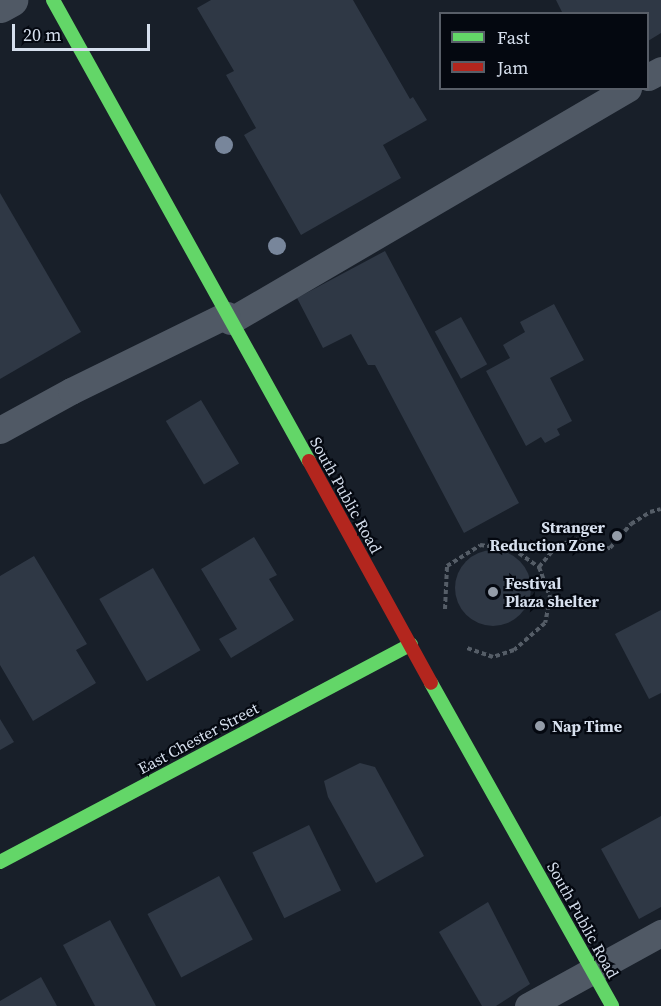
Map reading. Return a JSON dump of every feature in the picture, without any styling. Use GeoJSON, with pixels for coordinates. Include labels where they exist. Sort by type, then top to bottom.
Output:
{"type":"FeatureCollection","features":[{"type":"Feature","properties":{"kind":"street"},"geometry":{"type":"LineString","coordinates":[[0,6],[11,0]]}},
{"type":"Feature","properties":{"kind":"street","name":"South Public Road"},"geometry":{"type":"LineString","coordinates":[[53,0],[411,644],[440,701],[612,1006]]}},
{"type":"Feature","properties":{"kind":"street","name":"East Chester Street"},"geometry":{"type":"LineString","coordinates":[[0,862],[411,644]]}},
{"type":"Feature","properties":{"kind":"lane"},"geometry":{"type":"LineString","coordinates":[[0,430],[71,391],[228,318],[625,90]]}},
{"type":"Feature","properties":{"kind":"lane"},"geometry":{"type":"LineString","coordinates":[[528,1006],[661,933]]}},
{"type":"Feature","properties":{"kind":"path"},"geometry":{"type":"LineString","coordinates":[[539,567],[556,547],[575,539],[600,549],[610,548],[630,524],[650,512],[661,509]]}},
{"type":"Feature","properties":{"kind":"path"},"geometry":{"type":"LineString","coordinates":[[445,609],[447,566],[480,545],[513,549],[539,567],[550,598],[545,623],[514,650],[493,657],[466,648]]}},
{"type":"Feature","properties":{"kind":"building"},"geometry":{"type":"Polygon","coordinates":[[[211,0],[353,0],[410,99],[413,97],[427,120],[383,145],[401,178],[301,235],[244,135],[256,128],[226,75],[234,71],[197,8],[211,0]]]}},
{"type":"Feature","properties":{"kind":"building"},"geometry":{"type":"Polygon","coordinates":[[[556,0],[661,0],[661,33],[649,40],[649,12],[562,12],[556,0]]]}},
{"type":"Feature","properties":{"kind":"building"},"geometry":{"type":"Polygon","coordinates":[[[0,193],[81,332],[0,379],[0,193]]]}},
{"type":"Feature","properties":{"kind":"building"},"geometry":{"type":"Polygon","coordinates":[[[385,251],[519,503],[464,533],[375,365],[368,365],[351,334],[323,348],[297,298],[385,251]]]}},
{"type":"Feature","properties":{"kind":"building"},"geometry":{"type":"Polygon","coordinates":[[[554,304],[584,360],[550,378],[572,421],[557,429],[560,435],[545,443],[541,437],[526,446],[486,371],[510,358],[503,345],[525,332],[520,322],[554,304]]]}},
{"type":"Feature","properties":{"kind":"building"},"geometry":{"type":"Polygon","coordinates":[[[461,317],[487,364],[461,379],[435,332],[461,317]]]}},
{"type":"Feature","properties":{"kind":"building"},"geometry":{"type":"Polygon","coordinates":[[[201,400],[239,463],[204,485],[166,421],[201,400]]]}},
{"type":"Feature","properties":{"kind":"building"},"geometry":{"type":"Polygon","coordinates":[[[254,537],[277,575],[269,579],[294,620],[231,658],[219,639],[237,629],[201,569],[254,537]]]}},
{"type":"Feature","properties":{"kind":"building","name":"Festival Plaza shelter"},"geometry":{"type":"Polygon","coordinates":[[[493,550],[508,553],[520,561],[528,573],[531,588],[528,603],[520,615],[508,623],[493,626],[478,623],[466,615],[458,603],[455,588],[458,573],[466,561],[478,553],[493,550]]]}},
{"type":"Feature","properties":{"kind":"building"},"geometry":{"type":"Polygon","coordinates":[[[34,556],[87,644],[76,650],[96,683],[33,721],[0,665],[0,576],[34,556]]]}},
{"type":"Feature","properties":{"kind":"building"},"geometry":{"type":"Polygon","coordinates":[[[153,568],[200,650],[147,681],[99,599],[153,568]]]}},
{"type":"Feature","properties":{"kind":"building"},"geometry":{"type":"Polygon","coordinates":[[[661,610],[661,693],[649,699],[615,634],[661,610]]]}},
{"type":"Feature","properties":{"kind":"building"},"geometry":{"type":"Polygon","coordinates":[[[0,719],[14,742],[0,750],[0,719]]]}},
{"type":"Feature","properties":{"kind":"building"},"geometry":{"type":"Polygon","coordinates":[[[360,763],[375,767],[424,856],[376,883],[328,797],[324,781],[360,763]]]}},
{"type":"Feature","properties":{"kind":"building"},"geometry":{"type":"Polygon","coordinates":[[[661,816],[661,907],[639,919],[601,849],[661,816]]]}},
{"type":"Feature","properties":{"kind":"building"},"geometry":{"type":"Polygon","coordinates":[[[309,825],[341,891],[284,918],[252,853],[309,825]]]}},
{"type":"Feature","properties":{"kind":"building"},"geometry":{"type":"Polygon","coordinates":[[[219,876],[253,940],[181,978],[147,914],[219,876]]]}},
{"type":"Feature","properties":{"kind":"building"},"geometry":{"type":"Polygon","coordinates":[[[488,902],[530,984],[496,1006],[482,1006],[439,932],[488,902]]]}},
{"type":"Feature","properties":{"kind":"building"},"geometry":{"type":"Polygon","coordinates":[[[110,920],[156,1006],[95,1006],[63,945],[110,920]]]}},
{"type":"Feature","properties":{"kind":"building"},"geometry":{"type":"Polygon","coordinates":[[[41,977],[57,1006],[0,1006],[0,1001],[41,977]]]}},
{"type":"Feature","properties":{"kind":"traffic: fast"},"geometry":{"type":"LineString","coordinates":[[53,0],[309,461]]}},
{"type":"Feature","properties":{"kind":"traffic: fast"},"geometry":{"type":"LineString","coordinates":[[0,862],[411,644]]}},
{"type":"Feature","properties":{"kind":"traffic: fast"},"geometry":{"type":"LineString","coordinates":[[431,683],[612,1006]]}},
{"type":"Feature","properties":{"kind":"traffic: jam"},"geometry":{"type":"LineString","coordinates":[[309,461],[431,683]]}},
{"type":"Feature","properties":{"kind":"place","name":"Stranger Reduction Zone"},"geometry":{"type":"Point","coordinates":[617,536]}},
{"type":"Feature","properties":{"kind":"place","name":"Festival Plaza shelter"},"geometry":{"type":"Point","coordinates":[493,592]}},
{"type":"Feature","properties":{"kind":"place","name":"Nap Time"},"geometry":{"type":"Point","coordinates":[540,726]}}]}
